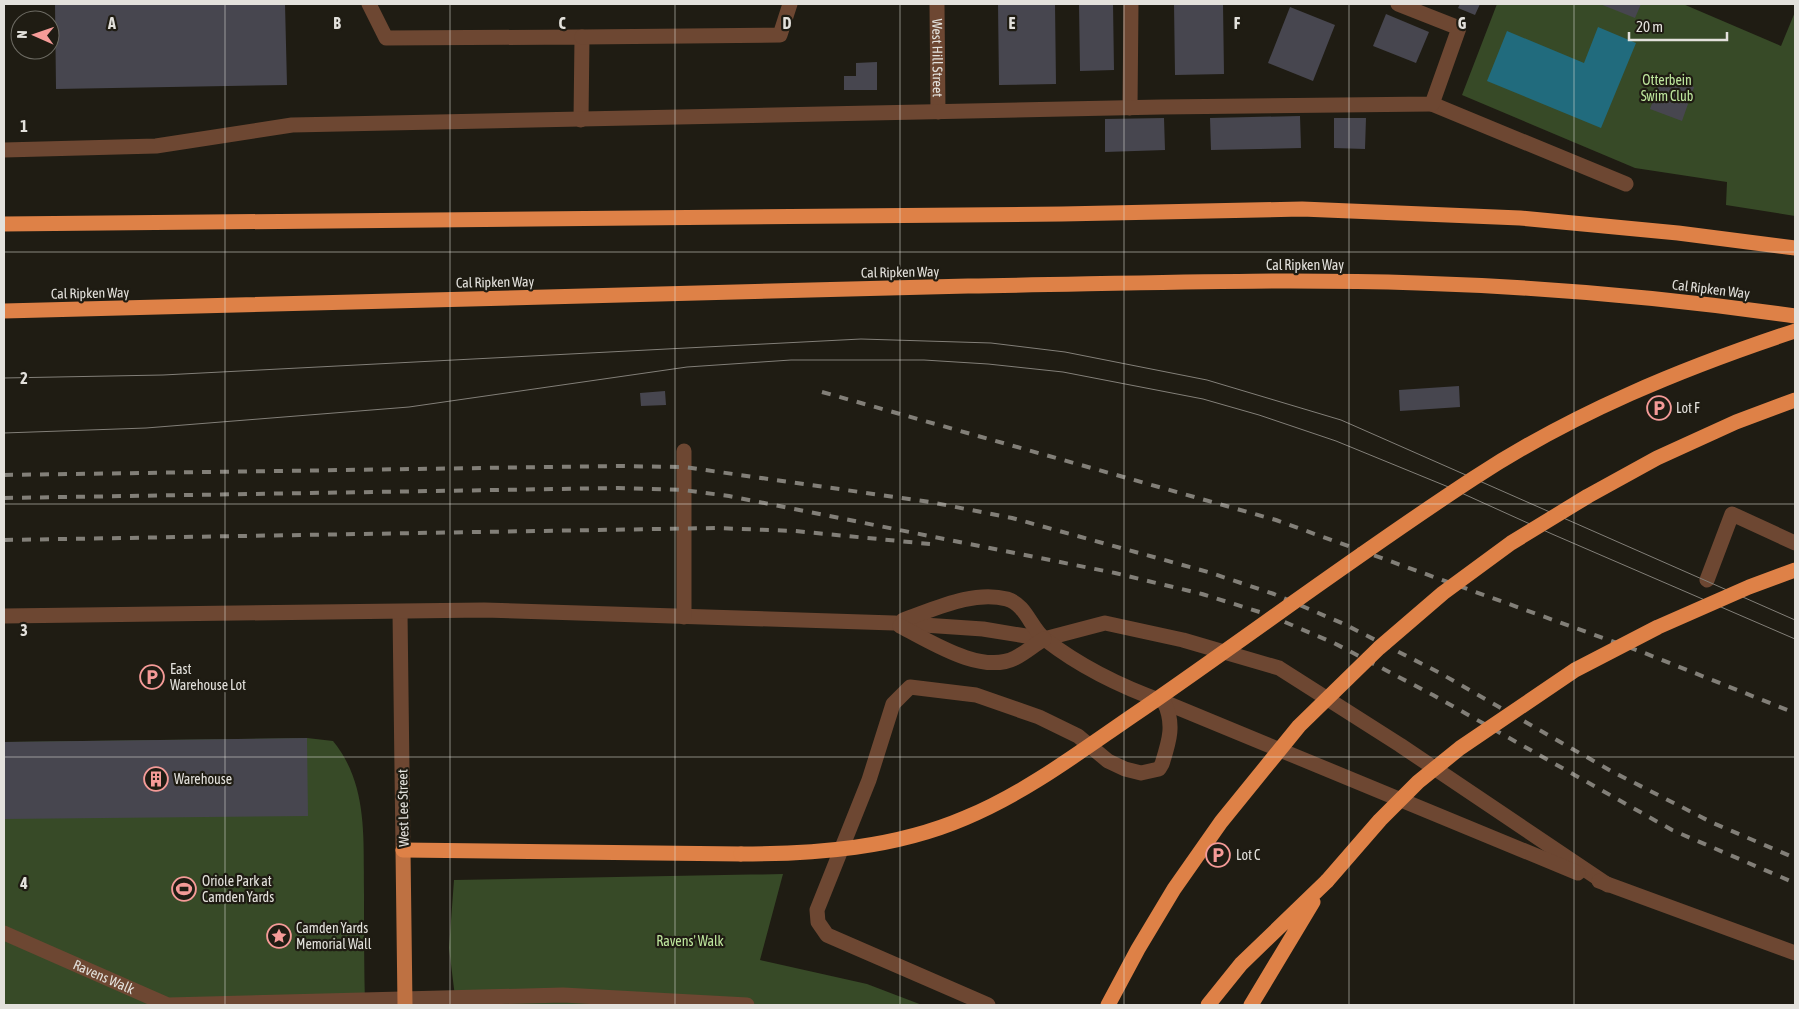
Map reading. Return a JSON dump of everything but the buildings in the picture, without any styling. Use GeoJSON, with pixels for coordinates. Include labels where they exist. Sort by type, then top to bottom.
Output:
{"type":"FeatureCollection","features":[{"type":"Feature","properties":{"kind":"highway"},"geometry":{"type":"LineString","coordinates":[[4,224],[1062,214],[1302,209],[1520,218],[1678,233],[1795,248]]}},
{"type":"Feature","properties":{"kind":"highway","name":"Cal Ripken Way"},"geometry":{"type":"LineString","coordinates":[[4,311],[295,305],[765,290],[1156,283],[1408,282],[1650,298],[1795,316]]}},
{"type":"Feature","properties":{"kind":"highway"},"geometry":{"type":"LineString","coordinates":[[404,850],[787,854],[853,848],[910,837],[964,819],[1018,793],[1176,686],[1475,477],[1551,432],[1628,394],[1723,355],[1795,331]]}},
{"type":"Feature","properties":{"kind":"highway"},"geometry":{"type":"LineString","coordinates":[[1108,1005],[1138,949],[1174,889],[1221,822],[1299,726],[1379,648],[1443,592],[1511,543],[1588,496],[1674,450],[1736,422],[1795,400]]}},
{"type":"Feature","properties":{"kind":"highway"},"geometry":{"type":"LineString","coordinates":[[1208,1005],[1241,964],[1326,881],[1380,820],[1418,782],[1460,748],[1575,670],[1658,627],[1749,587],[1795,570]]}},
{"type":"Feature","properties":{"kind":"highway"},"geometry":{"type":"LineString","coordinates":[[1250,1005],[1326,881]]}},
{"type":"Feature","properties":{"kind":"main road","name":"West Lee Street"},"geometry":{"type":"LineString","coordinates":[[404,850],[405,1002]]}},
{"type":"Feature","properties":{"kind":"street"},"geometry":{"type":"LineString","coordinates":[[369,4],[386,38],[780,35],[790,4]]}},
{"type":"Feature","properties":{"kind":"street","name":"West Hill Street"},"geometry":{"type":"LineString","coordinates":[[937,4],[938,112]]}},
{"type":"Feature","properties":{"kind":"street"},"geometry":{"type":"LineString","coordinates":[[1130,108],[1131,4]]}},
{"type":"Feature","properties":{"kind":"street"},"geometry":{"type":"LineString","coordinates":[[1398,4],[1459,28],[1432,104]]}},
{"type":"Feature","properties":{"kind":"street"},"geometry":{"type":"LineString","coordinates":[[581,120],[582,37]]}},
{"type":"Feature","properties":{"kind":"street"},"geometry":{"type":"LineString","coordinates":[[4,150],[156,146],[292,125],[1130,108],[1432,104],[1626,184]]}},
{"type":"Feature","properties":{"kind":"street"},"geometry":{"type":"LineString","coordinates":[[684,451],[684,617]]}},
{"type":"Feature","properties":{"kind":"street"},"geometry":{"type":"LineString","coordinates":[[1707,580],[1732,514],[1795,543]]}},
{"type":"Feature","properties":{"kind":"street"},"geometry":{"type":"LineString","coordinates":[[894,623],[974,597],[1008,600],[1028,615],[1044,639]]}},
{"type":"Feature","properties":{"kind":"street"},"geometry":{"type":"LineString","coordinates":[[4,616],[484,610],[894,623],[990,629],[1044,639],[1123,687],[1164,702],[1608,885],[1795,953]]}},
{"type":"Feature","properties":{"kind":"street","name":"West Lee Street"},"geometry":{"type":"LineString","coordinates":[[400,612],[404,850]]}},
{"type":"Feature","properties":{"kind":"street"},"geometry":{"type":"LineString","coordinates":[[894,623],[961,656],[995,663],[1014,659],[1044,639],[1105,623],[1183,640],[1279,668],[1400,745],[1608,885]]}},
{"type":"Feature","properties":{"kind":"street"},"geometry":{"type":"LineString","coordinates":[[988,1005],[827,935],[818,922],[817,910],[869,780],[893,704],[910,687],[976,695],[1039,717],[1078,736],[1108,761],[1141,773],[1159,769],[1162,764],[1171,726],[1170,714],[1164,702]]}},
{"type":"Feature","properties":{"kind":"street","name":"Ravens Walk"},"geometry":{"type":"LineString","coordinates":[[4,933],[168,1005],[405,1002],[562,995],[747,1005]]}},
{"type":"Feature","properties":{"kind":"green space","name":"Otterbein Swim Club"},"geometry":{"type":"Polygon","coordinates":[[[1497,4],[1683,4],[1781,46],[1795,12],[1795,216],[1726,205],[1727,182],[1635,168],[1462,95],[1497,4]]]}},
{"type":"Feature","properties":{"kind":"green space","name":"Oriole Park at Camden Yards"},"geometry":{"type":"Polygon","coordinates":[[[307,738],[333,741],[345,758],[353,776],[358,795],[362,814],[363,834],[365,1005],[4,1005],[4,742],[307,738]]]}},
{"type":"Feature","properties":{"kind":"green space","name":"Ravens' Walk"},"geometry":{"type":"Polygon","coordinates":[[[783,874],[760,960],[867,984],[922,1005],[456,1005],[449,948],[454,880],[783,874]]]}},
{"type":"Feature","properties":{"kind":"water"},"geometry":{"type":"Polygon","coordinates":[[[1598,27],[1636,43],[1601,128],[1487,81],[1507,31],[1584,63],[1598,27]]]}},
{"type":"Feature","properties":{"kind":"tram line"},"geometry":{"type":"LineString","coordinates":[[4,378],[163,375],[861,339],[991,343],[1065,352],[1207,380],[1341,420],[1795,620]]}},
{"type":"Feature","properties":{"kind":"tram line"},"geometry":{"type":"LineString","coordinates":[[4,433],[146,428],[409,407],[687,367],[791,360],[924,360],[988,364],[1063,372],[1203,399],[1259,415],[1336,441],[1446,486],[1795,639]]}},
{"type":"Feature","properties":{"kind":"railway"},"geometry":{"type":"LineString","coordinates":[[822,392],[1276,520],[1642,652],[1795,713]]}},
{"type":"Feature","properties":{"kind":"railway"},"geometry":{"type":"LineString","coordinates":[[4,475],[617,466],[684,467],[930,502],[1012,518],[1208,572],[1274,594],[1344,624],[1438,672],[1611,771],[1713,823],[1795,858]]}},
{"type":"Feature","properties":{"kind":"railway"},"geometry":{"type":"LineString","coordinates":[[4,498],[618,488],[683,490],[729,496],[1115,573],[1202,594],[1266,614],[1334,643],[1433,695],[1672,830],[1795,883]]}},
{"type":"Feature","properties":{"kind":"railway"},"geometry":{"type":"LineString","coordinates":[[4,540],[716,528],[795,531],[930,544]]}},
{"type":"Feature","properties":{"kind":"place","name":"Lot F"},"geometry":{"type":"Point","coordinates":[1659,408]}},
{"type":"Feature","properties":{"kind":"place","name":"East Warehouse Lot"},"geometry":{"type":"Point","coordinates":[152,677]}},
{"type":"Feature","properties":{"kind":"place","name":"Warehouse"},"geometry":{"type":"Point","coordinates":[156,779]}},
{"type":"Feature","properties":{"kind":"place","name":"Lot C"},"geometry":{"type":"Point","coordinates":[1218,855]}},
{"type":"Feature","properties":{"kind":"place","name":"Oriole Park at Camden Yards"},"geometry":{"type":"Point","coordinates":[184,889]}},
{"type":"Feature","properties":{"kind":"place","name":"Camden Yards Memorial Wall"},"geometry":{"type":"Point","coordinates":[279,936]}}]}
